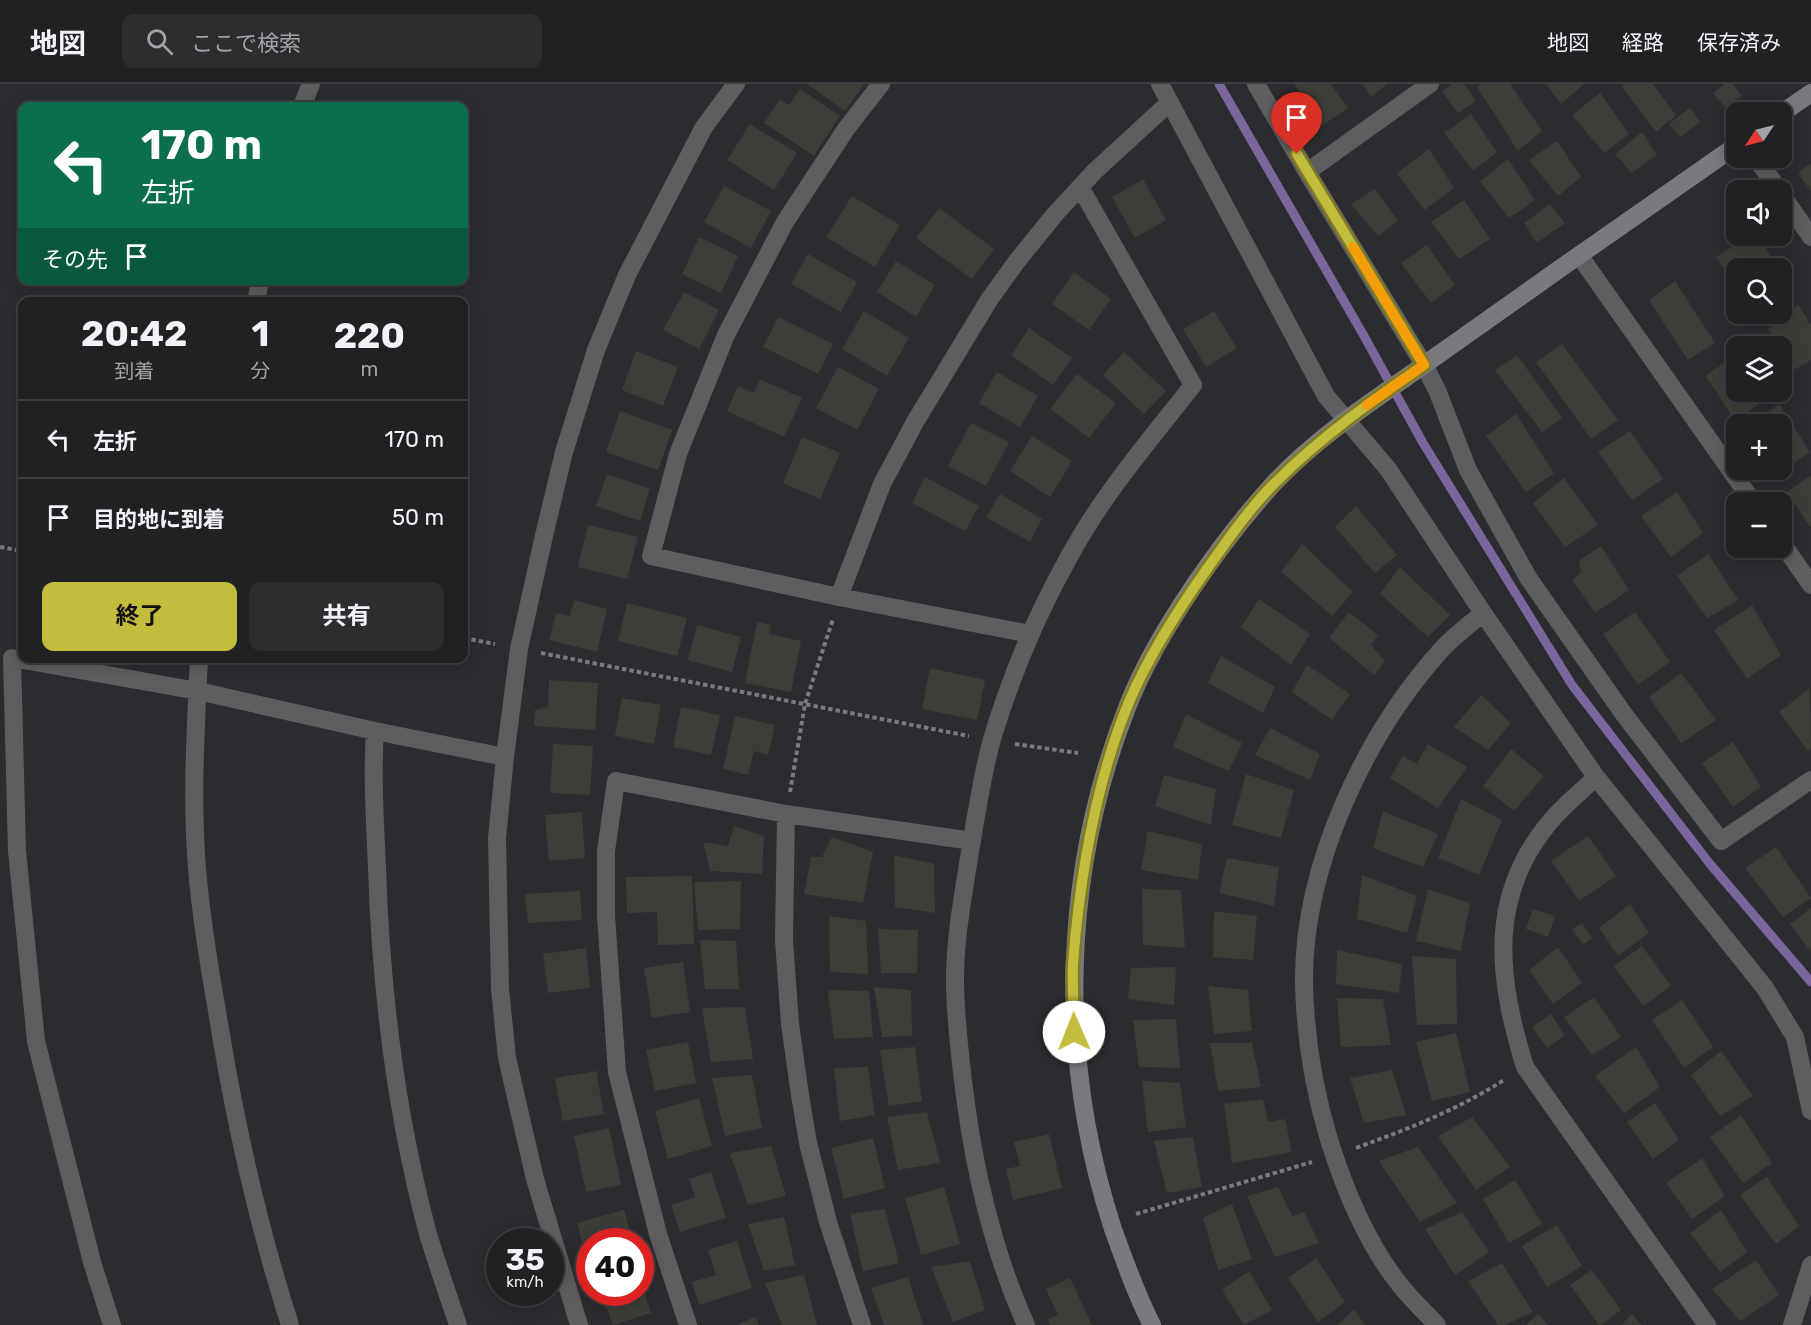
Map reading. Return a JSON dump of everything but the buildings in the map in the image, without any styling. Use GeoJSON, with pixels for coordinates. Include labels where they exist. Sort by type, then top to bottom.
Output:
{"type":"FeatureCollection","features":[{"type":"Feature","properties":{"kind":"street"},"geometry":{"type":"LineString","coordinates":[[304,102],[311,84]]}},
{"type":"Feature","properties":{"kind":"street"},"geometry":{"type":"LineString","coordinates":[[579,1325],[535,1179],[507,1058],[500,989],[497,838],[505,757],[519,649],[564,452],[596,350],[627,274],[699,137],[736,84]]}},
{"type":"Feature","properties":{"kind":"street"},"geometry":{"type":"LineString","coordinates":[[881,84],[846,129],[785,222],[726,335],[678,454],[651,556],[840,597],[1030,634]]}},
{"type":"Feature","properties":{"kind":"street"},"geometry":{"type":"LineString","coordinates":[[1160,84],[1326,396],[1388,469],[1483,613],[1596,777],[1765,988],[1795,1037],[1811,1111]]}},
{"type":"Feature","properties":{"kind":"street"},"geometry":{"type":"LineString","coordinates":[[1256,84],[1424,365],[1437,390],[1468,470],[1529,579],[1623,713],[1721,841],[1809,786]]}},
{"type":"Feature","properties":{"kind":"street"},"geometry":{"type":"LineString","coordinates":[[1307,172],[1430,84]]}},
{"type":"Feature","properties":{"kind":"street"},"geometry":{"type":"LineString","coordinates":[[1792,106],[1811,93]]}},
{"type":"Feature","properties":{"kind":"street"},"geometry":{"type":"LineString","coordinates":[[840,597],[882,484],[915,422],[1003,280],[1056,213],[1080,187],[1170,102]]}},
{"type":"Feature","properties":{"kind":"street"},"geometry":{"type":"LineString","coordinates":[[1152,1325],[1134,1290],[1106,1207],[1083,1112],[1074,1032],[1073,965],[1089,835],[1109,760],[1130,701],[1160,643],[1196,585],[1235,530],[1277,480],[1373,400],[1726,153]]}},
{"type":"Feature","properties":{"kind":"street"},"geometry":{"type":"LineString","coordinates":[[1026,1325],[1008,1282],[979,1185],[957,1029],[955,980],[957,932],[972,841],[992,740],[1030,634],[1069,557],[1101,502],[1193,385],[1080,187]]}},
{"type":"Feature","properties":{"kind":"street"},"geometry":{"type":"LineString","coordinates":[[1792,209],[1811,237]]}},
{"type":"Feature","properties":{"kind":"street"},"geometry":{"type":"LineString","coordinates":[[1579,255],[1746,492]]}},
{"type":"Feature","properties":{"kind":"street"},"geometry":{"type":"LineString","coordinates":[[1792,557],[1811,585]]}},
{"type":"Feature","properties":{"kind":"street"},"geometry":{"type":"LineString","coordinates":[[1437,1325],[1400,1285],[1375,1248],[1339,1173],[1322,1116],[1312,1068],[1304,980],[1308,933],[1316,893],[1341,809],[1387,719],[1443,648],[1483,613]]}},
{"type":"Feature","properties":{"kind":"street"},"geometry":{"type":"LineString","coordinates":[[18,659],[12,658],[17,851],[36,1041],[92,1262],[112,1325]]}},
{"type":"Feature","properties":{"kind":"street"},"geometry":{"type":"LineString","coordinates":[[40,663],[198,691],[375,731],[505,757]]}},
{"type":"Feature","properties":{"kind":"street"},"geometry":{"type":"LineString","coordinates":[[199,663],[196,854],[208,961],[245,1162],[271,1265],[291,1325]]}},
{"type":"Feature","properties":{"kind":"street"},"geometry":{"type":"LineString","coordinates":[[375,731],[373,769],[377,881],[386,1014],[400,1108],[428,1234],[458,1325]]}},
{"type":"Feature","properties":{"kind":"street"},"geometry":{"type":"LineString","coordinates":[[1596,777],[1556,815],[1533,846],[1515,880],[1501,942],[1504,978],[1512,1023],[1525,1067],[1707,1325]]}},
{"type":"Feature","properties":{"kind":"street"},"geometry":{"type":"LineString","coordinates":[[688,1325],[658,1234],[617,1072],[606,916],[606,851],[616,781],[786,814],[972,841]]}},
{"type":"Feature","properties":{"kind":"street"},"geometry":{"type":"LineString","coordinates":[[786,814],[784,940],[790,1024],[800,1095],[808,1143],[825,1211],[861,1325]]}},
{"type":"Feature","properties":{"kind":"street"},"geometry":{"type":"LineString","coordinates":[[1792,1325],[1811,1265]]}},
{"type":"Feature","properties":{"kind":"path"},"geometry":{"type":"LineString","coordinates":[[0,547],[18,550]]}},
{"type":"Feature","properties":{"kind":"path"},"geometry":{"type":"LineString","coordinates":[[786,814],[805,704],[840,597]]}},
{"type":"Feature","properties":{"kind":"path"},"geometry":{"type":"LineString","coordinates":[[468,639],[992,740],[1078,753]]}},
{"type":"Feature","properties":{"kind":"waterway"},"geometry":{"type":"LineString","coordinates":[[1219,84],[1423,443],[1572,685],[1710,864],[1811,982]]}},
{"type":"Feature","properties":{"kind":"slow traffic"},"geometry":{"type":"LineString","coordinates":[[1353,247],[1424,365],[1367,405]]}},
{"type":"Feature","properties":{"kind":"route"},"geometry":{"type":"LineString","coordinates":[[1074,1032],[1073,965],[1089,835],[1109,760],[1130,701],[1160,643],[1196,585],[1235,530],[1277,480],[1345,421],[1424,365],[1297,154]]}}]}
